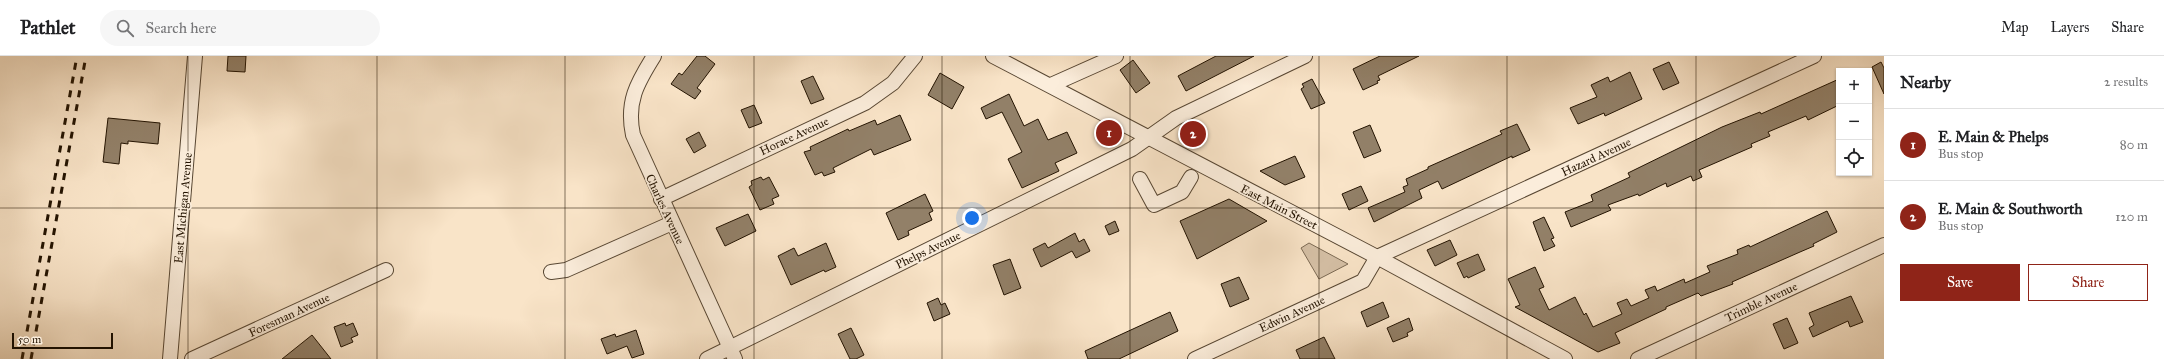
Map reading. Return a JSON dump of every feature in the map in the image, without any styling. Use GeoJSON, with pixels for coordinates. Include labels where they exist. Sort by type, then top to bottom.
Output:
{"type":"FeatureCollection","features":[{"type":"Feature","properties":{"kind":"street","name":"East Michigan Avenue"},"geometry":{"type":"LineString","coordinates":[[170,359],[195,56]]}},
{"type":"Feature","properties":{"kind":"street","name":"Charles Avenue"},"geometry":{"type":"LineString","coordinates":[[654,56],[638,81],[633,93],[631,125],[638,150],[733,354]]}},
{"type":"Feature","properties":{"kind":"street","name":"Horace Avenue"},"geometry":{"type":"LineString","coordinates":[[661,199],[864,103],[893,83],[915,56]]}},
{"type":"Feature","properties":{"kind":"street","name":"East Main Street"},"geometry":{"type":"LineString","coordinates":[[993,56],[1051,85],[1147,138],[1377,257],[1565,359]]}},
{"type":"Feature","properties":{"kind":"street"},"geometry":{"type":"LineString","coordinates":[[1051,85],[1116,56]]}},
{"type":"Feature","properties":{"kind":"street","name":"Phelps Avenue"},"geometry":{"type":"LineString","coordinates":[[707,359],[733,354],[1125,152],[1176,118],[1305,56]]}},
{"type":"Feature","properties":{"kind":"street","name":"Hazard Avenue"},"geometry":{"type":"LineString","coordinates":[[1377,257],[1814,56]]}},
{"type":"Feature","properties":{"kind":"street"},"geometry":{"type":"LineString","coordinates":[[1140,180],[1154,205],[1182,192],[1191,178]]}},
{"type":"Feature","properties":{"kind":"street"},"geometry":{"type":"LineString","coordinates":[[552,272],[566,270],[672,223]]}},
{"type":"Feature","properties":{"kind":"street","name":"Trimble Avenue"},"geometry":{"type":"LineString","coordinates":[[1638,359],[1884,245]]}},
{"type":"Feature","properties":{"kind":"street","name":"Edwin Avenue"},"geometry":{"type":"LineString","coordinates":[[1195,359],[1363,282],[1377,257]]}},
{"type":"Feature","properties":{"kind":"street","name":"Foresman Avenue"},"geometry":{"type":"LineString","coordinates":[[192,359],[386,270]]}},
{"type":"Feature","properties":{"kind":"shaded area"},"geometry":{"type":"Polygon","coordinates":[[[1309,243],[1348,264],[1319,279],[1301,248],[1309,243]]]}},
{"type":"Feature","properties":{"kind":"building"},"geometry":{"type":"Polygon","coordinates":[[[228,56],[246,56],[245,72],[227,71],[228,56]]]}},
{"type":"Feature","properties":{"kind":"building"},"geometry":{"type":"Polygon","coordinates":[[[697,56],[705,56],[715,64],[697,88],[701,91],[695,99],[671,84],[679,73],[682,75],[697,56]]]}},
{"type":"Feature","properties":{"kind":"building"},"geometry":{"type":"Polygon","coordinates":[[[1216,56],[1254,56],[1186,91],[1178,76],[1216,56]]]}},
{"type":"Feature","properties":{"kind":"building"},"geometry":{"type":"Polygon","coordinates":[[[1380,56],[1419,56],[1378,76],[1380,80],[1377,81],[1378,83],[1363,90],[1353,69],[1380,56]]]}},
{"type":"Feature","properties":{"kind":"building"},"geometry":{"type":"Polygon","coordinates":[[[1133,60],[1150,83],[1136,93],[1120,70],[1133,60]]]}},
{"type":"Feature","properties":{"kind":"building"},"geometry":{"type":"Polygon","coordinates":[[[1669,62],[1679,83],[1663,90],[1653,69],[1669,62]]]}},
{"type":"Feature","properties":{"kind":"building"},"geometry":{"type":"Polygon","coordinates":[[[1881,62],[1884,68],[1884,94],[1872,67],[1881,62]]]}},
{"type":"Feature","properties":{"kind":"building"},"geometry":{"type":"Polygon","coordinates":[[[1630,72],[1642,99],[1605,116],[1604,113],[1578,124],[1570,108],[1597,97],[1591,85],[1608,77],[1610,82],[1630,72]]]}},
{"type":"Feature","properties":{"kind":"building"},"geometry":{"type":"Polygon","coordinates":[[[940,73],[964,87],[952,109],[928,95],[940,73]]]}},
{"type":"Feature","properties":{"kind":"building"},"geometry":{"type":"Polygon","coordinates":[[[813,76],[824,99],[811,104],[801,81],[813,76]]]}},
{"type":"Feature","properties":{"kind":"building"},"geometry":{"type":"Polygon","coordinates":[[[1312,79],[1325,103],[1311,109],[1301,89],[1304,87],[1302,84],[1312,79]]]}},
{"type":"Feature","properties":{"kind":"building"},"geometry":{"type":"Polygon","coordinates":[[[1836,80],[1836,106],[1808,120],[1806,116],[1768,132],[1770,136],[1751,144],[1752,147],[1699,170],[1702,177],[1693,181],[1691,176],[1667,187],[1666,183],[1639,196],[1638,194],[1608,205],[1611,210],[1571,227],[1565,212],[1593,201],[1591,195],[1630,177],[1628,173],[1722,127],[1760,112],[1761,114],[1836,80]]]}},
{"type":"Feature","properties":{"kind":"building"},"geometry":{"type":"Polygon","coordinates":[[[1009,94],[1024,126],[1038,119],[1048,140],[1067,132],[1077,153],[1055,163],[1059,171],[1022,188],[1008,159],[1022,152],[1002,112],[986,119],[981,108],[1009,94]]]}},
{"type":"Feature","properties":{"kind":"building"},"geometry":{"type":"Polygon","coordinates":[[[754,105],[762,123],[749,128],[741,110],[754,105]]]}},
{"type":"Feature","properties":{"kind":"building"},"geometry":{"type":"Polygon","coordinates":[[[900,115],[911,140],[874,155],[871,149],[833,168],[835,172],[824,176],[822,172],[815,175],[804,152],[811,150],[810,147],[848,129],[849,131],[875,120],[877,125],[900,115]]]}},
{"type":"Feature","properties":{"kind":"building"},"geometry":{"type":"Polygon","coordinates":[[[108,118],[160,123],[158,144],[128,141],[128,144],[121,143],[119,164],[103,162],[108,118]]]}},
{"type":"Feature","properties":{"kind":"building"},"geometry":{"type":"Polygon","coordinates":[[[1517,124],[1530,150],[1512,158],[1512,156],[1442,189],[1438,181],[1419,190],[1422,198],[1374,222],[1368,208],[1405,192],[1403,187],[1408,185],[1406,179],[1428,169],[1428,167],[1502,134],[1500,131],[1517,124]]]}},
{"type":"Feature","properties":{"kind":"building"},"geometry":{"type":"Polygon","coordinates":[[[1370,125],[1381,151],[1364,158],[1353,132],[1370,125]]]}},
{"type":"Feature","properties":{"kind":"building"},"geometry":{"type":"Polygon","coordinates":[[[699,132],[706,146],[694,153],[686,139],[699,132]]]}},
{"type":"Feature","properties":{"kind":"building"},"geometry":{"type":"Polygon","coordinates":[[[1295,156],[1305,177],[1285,185],[1260,171],[1295,156]]]}},
{"type":"Feature","properties":{"kind":"building"},"geometry":{"type":"Polygon","coordinates":[[[761,177],[763,180],[769,177],[779,196],[772,199],[774,204],[760,210],[749,187],[752,185],[751,181],[761,177]]]}},
{"type":"Feature","properties":{"kind":"building"},"geometry":{"type":"Polygon","coordinates":[[[1361,186],[1368,201],[1349,210],[1342,194],[1361,186]]]}},
{"type":"Feature","properties":{"kind":"building"},"geometry":{"type":"Polygon","coordinates":[[[925,194],[933,211],[929,213],[932,220],[908,231],[909,235],[898,240],[886,213],[925,194]]]}},
{"type":"Feature","properties":{"kind":"building"},"geometry":{"type":"Polygon","coordinates":[[[1229,199],[1267,221],[1197,259],[1180,221],[1229,199]]]}},
{"type":"Feature","properties":{"kind":"building"},"geometry":{"type":"Polygon","coordinates":[[[1827,211],[1837,232],[1813,244],[1814,246],[1732,282],[1733,284],[1701,296],[1698,293],[1666,307],[1666,309],[1615,333],[1620,343],[1598,352],[1515,307],[1520,305],[1508,279],[1535,267],[1544,287],[1539,289],[1549,310],[1575,297],[1584,315],[1586,313],[1593,327],[1622,314],[1617,303],[1627,299],[1631,306],[1649,298],[1645,290],[1655,286],[1657,291],[1684,279],[1685,283],[1710,272],[1707,266],[1738,254],[1737,250],[1749,245],[1750,247],[1827,211]]]}},
{"type":"Feature","properties":{"kind":"building"},"geometry":{"type":"Polygon","coordinates":[[[748,214],[756,231],[725,246],[716,228],[748,214]]]}},
{"type":"Feature","properties":{"kind":"building"},"geometry":{"type":"Polygon","coordinates":[[[1544,217],[1554,238],[1551,239],[1555,246],[1544,251],[1533,222],[1544,217]]]}},
{"type":"Feature","properties":{"kind":"building"},"geometry":{"type":"Polygon","coordinates":[[[1115,221],[1119,231],[1109,235],[1105,226],[1115,221]]]}},
{"type":"Feature","properties":{"kind":"building"},"geometry":{"type":"Polygon","coordinates":[[[1075,233],[1079,242],[1084,239],[1090,251],[1076,258],[1072,251],[1041,267],[1033,249],[1045,243],[1048,248],[1075,233]]]}},
{"type":"Feature","properties":{"kind":"building"},"geometry":{"type":"Polygon","coordinates":[[[1450,240],[1457,255],[1435,266],[1427,250],[1450,240]]]}},
{"type":"Feature","properties":{"kind":"building"},"geometry":{"type":"Polygon","coordinates":[[[826,243],[836,267],[825,272],[824,270],[791,285],[778,256],[794,248],[798,256],[826,243]]]}},
{"type":"Feature","properties":{"kind":"building"},"geometry":{"type":"Polygon","coordinates":[[[1478,254],[1485,270],[1468,278],[1467,276],[1464,278],[1457,263],[1478,254]]]}},
{"type":"Feature","properties":{"kind":"building"},"geometry":{"type":"Polygon","coordinates":[[[1010,259],[1021,288],[1004,295],[993,265],[1010,259]]]}},
{"type":"Feature","properties":{"kind":"building"},"geometry":{"type":"Polygon","coordinates":[[[1239,277],[1249,299],[1230,307],[1221,284],[1239,277]]]}},
{"type":"Feature","properties":{"kind":"building"},"geometry":{"type":"Polygon","coordinates":[[[1851,296],[1863,322],[1850,327],[1848,321],[1813,337],[1809,328],[1814,325],[1809,313],[1851,296]]]}},
{"type":"Feature","properties":{"kind":"building"},"geometry":{"type":"Polygon","coordinates":[[[938,298],[941,305],[945,303],[950,314],[934,321],[927,303],[938,298]]]}},
{"type":"Feature","properties":{"kind":"building"},"geometry":{"type":"Polygon","coordinates":[[[1383,302],[1389,317],[1367,327],[1361,312],[1383,302]]]}},
{"type":"Feature","properties":{"kind":"building"},"geometry":{"type":"Polygon","coordinates":[[[1170,312],[1178,331],[1119,359],[1088,359],[1085,351],[1170,312]]]}},
{"type":"Feature","properties":{"kind":"building"},"geometry":{"type":"Polygon","coordinates":[[[1409,318],[1413,330],[1407,333],[1408,336],[1393,342],[1387,328],[1409,318]]]}},
{"type":"Feature","properties":{"kind":"building"},"geometry":{"type":"Polygon","coordinates":[[[1787,318],[1798,343],[1784,349],[1773,324],[1787,318]]]}},
{"type":"Feature","properties":{"kind":"building"},"geometry":{"type":"Polygon","coordinates":[[[345,323],[346,326],[353,323],[358,335],[351,338],[353,342],[341,347],[334,327],[345,323]]]}},
{"type":"Feature","properties":{"kind":"building"},"geometry":{"type":"Polygon","coordinates":[[[851,328],[864,355],[856,359],[850,359],[838,334],[851,328]]]}},
{"type":"Feature","properties":{"kind":"building"},"geometry":{"type":"Polygon","coordinates":[[[636,330],[644,354],[632,358],[627,346],[607,354],[601,339],[615,334],[616,337],[636,330]]]}},
{"type":"Feature","properties":{"kind":"building"},"geometry":{"type":"Polygon","coordinates":[[[312,335],[331,359],[282,359],[312,335]]]}},
{"type":"Feature","properties":{"kind":"building"},"geometry":{"type":"Polygon","coordinates":[[[1324,337],[1335,359],[1300,359],[1296,350],[1324,337]]]}},
{"type":"Feature","properties":{"kind":"railway"},"geometry":{"type":"LineString","coordinates":[[22,359],[77,56]]}},
{"type":"Feature","properties":{"kind":"railway"},"geometry":{"type":"LineString","coordinates":[[31,359],[86,56]]}},
{"type":"Feature","properties":{"kind":"place","name":"E. Main & Phelps"},"geometry":{"type":"Point","coordinates":[1109,133]}},
{"type":"Feature","properties":{"kind":"place","name":"E. Main & Southworth"},"geometry":{"type":"Point","coordinates":[1193,134]}}]}
